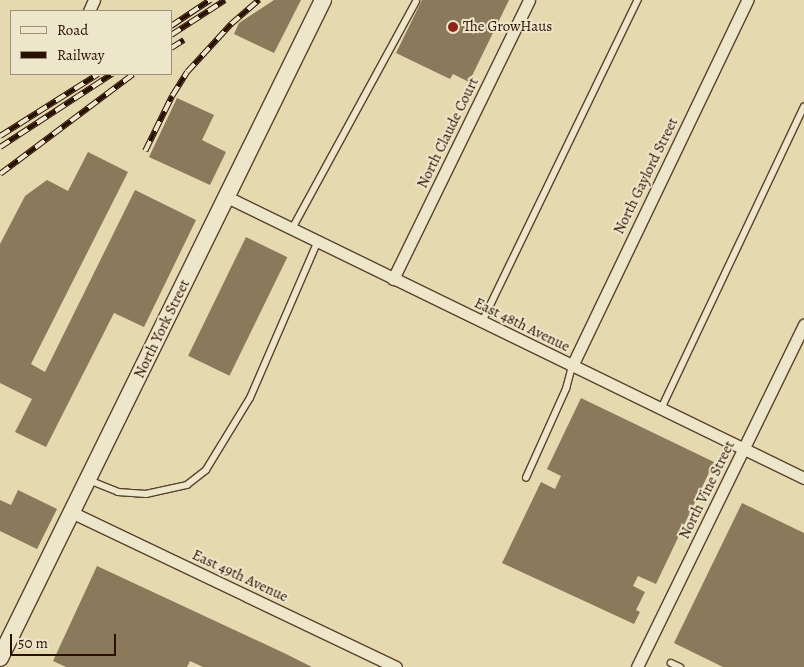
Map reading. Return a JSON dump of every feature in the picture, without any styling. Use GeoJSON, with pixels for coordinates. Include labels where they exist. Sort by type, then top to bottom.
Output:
{"type":"FeatureCollection","features":[{"type":"Feature","properties":{"kind":"street","name":"North York Street"},"geometry":{"type":"LineString","coordinates":[[0,658],[323,0]]}},
{"type":"Feature","properties":{"kind":"street","name":"North Claude Court"},"geometry":{"type":"LineString","coordinates":[[393,279],[529,0]]}},
{"type":"Feature","properties":{"kind":"street","name":"North Gaylord Street"},"geometry":{"type":"LineString","coordinates":[[572,366],[747,0]]}},
{"type":"Feature","properties":{"kind":"street","name":"East 48th Avenue"},"geometry":{"type":"LineString","coordinates":[[227,197],[743,450],[804,478]]}},
{"type":"Feature","properties":{"kind":"street","name":"North Vine Street"},"geometry":{"type":"LineString","coordinates":[[637,667],[804,325]]}},
{"type":"Feature","properties":{"kind":"street","name":"East 49th Avenue"},"geometry":{"type":"LineString","coordinates":[[71,512],[396,667]]}},
{"type":"Feature","properties":{"kind":"lane"},"geometry":{"type":"LineString","coordinates":[[482,322],[638,0]]}},
{"type":"Feature","properties":{"kind":"lane"},"geometry":{"type":"LineString","coordinates":[[292,229],[416,2]]}},
{"type":"Feature","properties":{"kind":"lane"},"geometry":{"type":"LineString","coordinates":[[661,409],[804,107]]}},
{"type":"Feature","properties":{"kind":"lane"},"geometry":{"type":"LineString","coordinates":[[87,480],[118,492],[146,494],[187,486],[206,470],[250,398],[318,242]]}},
{"type":"Feature","properties":{"kind":"lane"},"geometry":{"type":"LineString","coordinates":[[526,478],[566,389],[572,366]]}},
{"type":"Feature","properties":{"kind":"lane"},"geometry":{"type":"LineString","coordinates":[[671,663],[680,667]]}},
{"type":"Feature","properties":{"kind":"building"},"geometry":{"type":"Polygon","coordinates":[[[274,0],[301,0],[274,53],[234,34],[239,23],[274,0]]]}},
{"type":"Feature","properties":{"kind":"building","name":"The GrowHaus"},"geometry":{"type":"Polygon","coordinates":[[[422,0],[509,0],[469,82],[453,74],[450,79],[396,53],[422,0]]]}},
{"type":"Feature","properties":{"kind":"building"},"geometry":{"type":"Polygon","coordinates":[[[177,98],[214,115],[202,140],[226,152],[210,185],[149,157],[177,98]]]}},
{"type":"Feature","properties":{"kind":"building"},"geometry":{"type":"Polygon","coordinates":[[[88,152],[128,172],[31,364],[45,372],[135,190],[196,220],[144,327],[114,313],[46,447],[15,432],[32,399],[0,383],[0,244],[25,196],[47,180],[68,191],[88,152]]]}},
{"type":"Feature","properties":{"kind":"building"},"geometry":{"type":"Polygon","coordinates":[[[246,237],[287,257],[229,376],[188,356],[246,237]]]}},
{"type":"Feature","properties":{"kind":"building"},"geometry":{"type":"Polygon","coordinates":[[[581,398],[714,462],[656,584],[638,576],[633,586],[645,592],[636,610],[640,612],[634,624],[502,563],[541,482],[555,489],[561,476],[547,469],[581,398]]]}},
{"type":"Feature","properties":{"kind":"building"},"geometry":{"type":"Polygon","coordinates":[[[18,490],[57,509],[37,549],[0,531],[0,500],[11,505],[18,490]]]}},
{"type":"Feature","properties":{"kind":"building"},"geometry":{"type":"Polygon","coordinates":[[[742,503],[804,533],[804,667],[723,667],[674,643],[742,503]]]}},
{"type":"Feature","properties":{"kind":"building"},"geometry":{"type":"Polygon","coordinates":[[[97,566],[312,667],[203,667],[190,661],[187,667],[66,667],[53,661],[97,566]]]}},
{"type":"Feature","properties":{"kind":"railway"},"geometry":{"type":"LineString","coordinates":[[172,25],[210,0]]}},
{"type":"Feature","properties":{"kind":"railway"},"geometry":{"type":"LineString","coordinates":[[172,34],[225,0]]}},
{"type":"Feature","properties":{"kind":"railway"},"geometry":{"type":"LineString","coordinates":[[145,151],[172,96],[187,72],[231,24],[259,0]]}},
{"type":"Feature","properties":{"kind":"railway"},"geometry":{"type":"LineString","coordinates":[[172,47],[184,40]]}},
{"type":"Feature","properties":{"kind":"railway"},"geometry":{"type":"LineString","coordinates":[[0,136],[96,75]]}},
{"type":"Feature","properties":{"kind":"railway"},"geometry":{"type":"LineString","coordinates":[[0,147],[110,75]]}},
{"type":"Feature","properties":{"kind":"railway"},"geometry":{"type":"LineString","coordinates":[[0,174],[132,75]]}},
{"type":"Feature","properties":{"kind":"place","name":"The GrowHaus"},"geometry":{"type":"Point","coordinates":[453,27]}}]}
